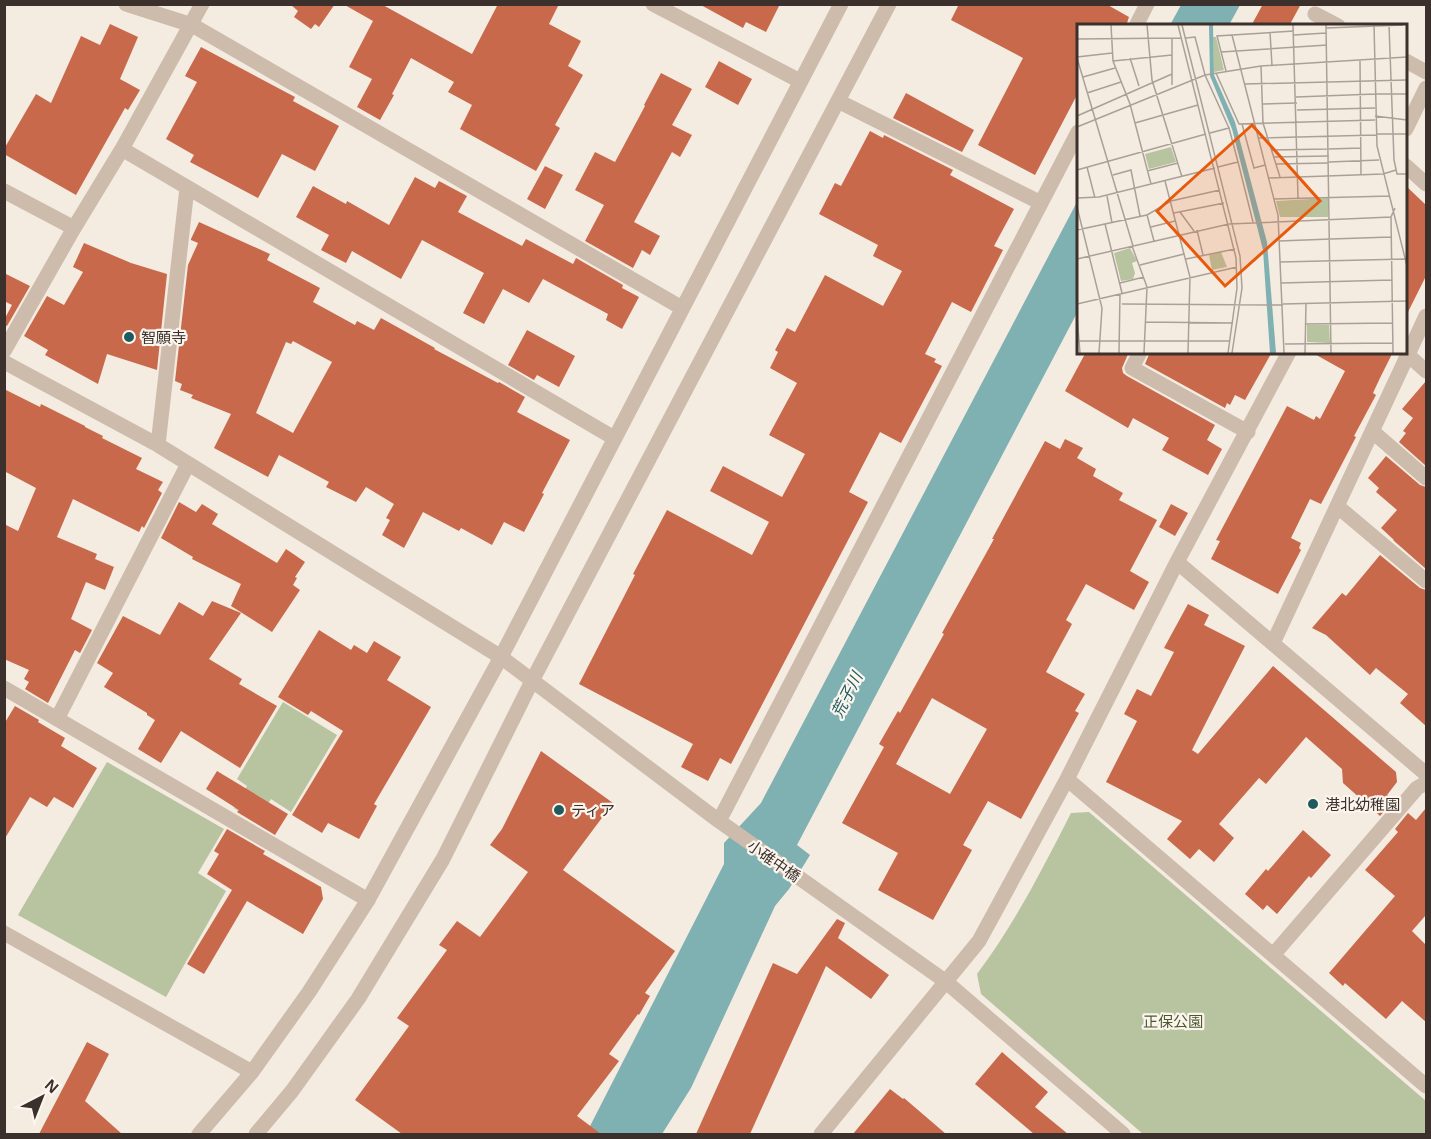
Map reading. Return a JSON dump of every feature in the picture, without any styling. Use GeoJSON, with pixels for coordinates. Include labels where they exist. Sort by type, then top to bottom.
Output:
{"type":"FeatureCollection","features":[{"type":"Feature","properties":{"kind":"street"},"geometry":{"type":"LineString","coordinates":[[126,4],[192,25],[682,308]]}},
{"type":"Feature","properties":{"kind":"street"},"geometry":{"type":"LineString","coordinates":[[4,351],[122,149],[202,4]]}},
{"type":"Feature","properties":{"kind":"street"},"geometry":{"type":"LineString","coordinates":[[653,4],[800,81]]}},
{"type":"Feature","properties":{"kind":"street"},"geometry":{"type":"LineString","coordinates":[[199,1134],[252,1072],[309,992],[368,900],[501,657],[841,4]]}},
{"type":"Feature","properties":{"kind":"street"},"geometry":{"type":"LineString","coordinates":[[256,1134],[292,1091],[364,988],[443,859],[532,681],[889,4]]}},
{"type":"Feature","properties":{"kind":"street"},"geometry":{"type":"LineString","coordinates":[[1137,24],[1147,4]]}},
{"type":"Feature","properties":{"kind":"street"},"geometry":{"type":"LineString","coordinates":[[1315,15],[1334,24]]}},
{"type":"Feature","properties":{"kind":"street"},"geometry":{"type":"LineString","coordinates":[[1407,62],[1426,72]]}},
{"type":"Feature","properties":{"kind":"street"},"geometry":{"type":"LineString","coordinates":[[1407,127],[1426,88]]}},
{"type":"Feature","properties":{"kind":"street"},"geometry":{"type":"LineString","coordinates":[[838,101],[1041,203]]}},
{"type":"Feature","properties":{"kind":"street"},"geometry":{"type":"LineString","coordinates":[[719,821],[1077,134]]}},
{"type":"Feature","properties":{"kind":"street"},"geometry":{"type":"LineString","coordinates":[[122,149],[614,438]]}},
{"type":"Feature","properties":{"kind":"street"},"geometry":{"type":"LineString","coordinates":[[1407,167],[1426,184]]}},
{"type":"Feature","properties":{"kind":"street"},"geometry":{"type":"LineString","coordinates":[[158,445],[187,188]]}},
{"type":"Feature","properties":{"kind":"street"},"geometry":{"type":"LineString","coordinates":[[4,191],[74,228]]}},
{"type":"Feature","properties":{"kind":"street"},"geometry":{"type":"LineString","coordinates":[[1273,643],[1426,315]]}},
{"type":"Feature","properties":{"kind":"street"},"geometry":{"type":"LineString","coordinates":[[1139,354],[1132,368],[1248,432]]}},
{"type":"Feature","properties":{"kind":"street"},"geometry":{"type":"LineString","coordinates":[[821,1134],[979,940],[1067,779],[1177,562],[1288,354]]}},
{"type":"Feature","properties":{"kind":"street"},"geometry":{"type":"LineString","coordinates":[[1408,355],[1426,371]]}},
{"type":"Feature","properties":{"kind":"street","name":"小碓中橋"},"geometry":{"type":"LineString","coordinates":[[4,362],[158,445],[501,657],[735,833],[945,981],[1123,1134]]}},
{"type":"Feature","properties":{"kind":"street"},"geometry":{"type":"LineString","coordinates":[[1372,431],[1426,477]]}},
{"type":"Feature","properties":{"kind":"street"},"geometry":{"type":"LineString","coordinates":[[57,719],[188,464]]}},
{"type":"Feature","properties":{"kind":"street"},"geometry":{"type":"LineString","coordinates":[[1337,506],[1426,581]]}},
{"type":"Feature","properties":{"kind":"street"},"geometry":{"type":"LineString","coordinates":[[1177,562],[1426,774]]}},
{"type":"Feature","properties":{"kind":"street"},"geometry":{"type":"LineString","coordinates":[[4,688],[368,900]]}},
{"type":"Feature","properties":{"kind":"street"},"geometry":{"type":"LineString","coordinates":[[1067,779],[1426,1086]]}},
{"type":"Feature","properties":{"kind":"street"},"geometry":{"type":"LineString","coordinates":[[1273,955],[1417,788],[1426,783]]}},
{"type":"Feature","properties":{"kind":"street"},"geometry":{"type":"LineString","coordinates":[[4,933],[252,1072]]}},
{"type":"Feature","properties":{"kind":"green space"},"geometry":{"type":"Polygon","coordinates":[[[283,702],[337,735],[291,812],[271,799],[257,822],[234,808],[247,786],[237,779],[283,702]]]}},
{"type":"Feature","properties":{"kind":"green space"},"geometry":{"type":"Polygon","coordinates":[[[107,762],[224,829],[198,873],[226,891],[166,997],[18,915],[107,762]]]}},
{"type":"Feature","properties":{"kind":"green space","name":"正保公園"},"geometry":{"type":"Polygon","coordinates":[[[1089,812],[1426,1101],[1426,1134],[1143,1134],[981,994],[977,974],[1016,916],[1071,813],[1089,812]]]}},
{"type":"Feature","properties":{"kind":"water"},"geometry":{"type":"Polygon","coordinates":[[[1181,4],[1240,5],[1230,24],[1171,24],[1181,4]]]}},
{"type":"Feature","properties":{"kind":"water","name":"荒子川"},"geometry":{"type":"Polygon","coordinates":[[[1077,202],[1077,313],[797,845],[810,855],[789,889],[775,906],[691,1088],[662,1134],[586,1134],[724,864],[724,843],[761,803],[1077,202]]]}},
{"type":"Feature","properties":{"kind":"building"},"geometry":{"type":"Polygon","coordinates":[[[290,4],[335,4],[319,27],[315,24],[311,29],[294,17],[298,11],[290,4]]]}},
{"type":"Feature","properties":{"kind":"building"},"geometry":{"type":"Polygon","coordinates":[[[343,4],[381,4],[472,54],[498,4],[559,4],[549,24],[581,41],[568,66],[583,75],[555,125],[560,128],[536,171],[460,129],[472,105],[448,92],[454,82],[411,58],[380,120],[357,107],[372,79],[349,67],[373,21],[343,4]]]}},
{"type":"Feature","properties":{"kind":"building"},"geometry":{"type":"Polygon","coordinates":[[[699,4],[780,4],[766,32],[746,22],[743,28],[699,4]]]}},
{"type":"Feature","properties":{"kind":"building"},"geometry":{"type":"Polygon","coordinates":[[[959,4],[1106,4],[1129,17],[1127,24],[1077,24],[1077,95],[1035,175],[978,145],[1023,58],[951,20],[959,4]]]}},
{"type":"Feature","properties":{"kind":"building"},"geometry":{"type":"Polygon","coordinates":[[[1263,4],[1301,4],[1290,24],[1252,24],[1263,4]]]}},
{"type":"Feature","properties":{"kind":"building"},"geometry":{"type":"Polygon","coordinates":[[[110,24],[138,37],[120,79],[140,90],[128,110],[125,108],[76,195],[4,154],[4,149],[36,94],[51,103],[81,36],[100,45],[110,24]]]}},
{"type":"Feature","properties":{"kind":"building"},"geometry":{"type":"Polygon","coordinates":[[[201,47],[295,97],[293,101],[339,126],[315,171],[282,154],[258,198],[190,162],[194,155],[166,139],[197,82],[185,76],[201,47]]]}},
{"type":"Feature","properties":{"kind":"building"},"geometry":{"type":"Polygon","coordinates":[[[719,61],[752,79],[738,105],[705,87],[719,61]]]}},
{"type":"Feature","properties":{"kind":"building"},"geometry":{"type":"Polygon","coordinates":[[[661,73],[692,89],[672,125],[692,135],[680,157],[672,152],[634,222],[660,236],[650,255],[642,250],[633,268],[585,241],[604,205],[575,190],[595,152],[615,162],[661,73]]]}},
{"type":"Feature","properties":{"kind":"building"},"geometry":{"type":"Polygon","coordinates":[[[906,93],[974,130],[962,152],[893,118],[906,93]]]}},
{"type":"Feature","properties":{"kind":"building"},"geometry":{"type":"Polygon","coordinates":[[[870,131],[883,138],[884,135],[953,170],[950,175],[1014,209],[994,246],[1003,250],[971,312],[952,302],[925,354],[936,359],[934,362],[942,366],[901,443],[880,432],[849,492],[868,502],[731,764],[720,758],[708,781],[681,767],[693,744],[579,684],[667,510],[752,555],[769,522],[710,491],[723,466],[782,497],[805,454],[769,435],[797,383],[770,368],[778,352],[775,350],[787,328],[795,332],[825,275],[883,306],[902,271],[873,256],[878,245],[819,214],[835,183],[841,186],[870,131]]]}},
{"type":"Feature","properties":{"kind":"building"},"geometry":{"type":"Polygon","coordinates":[[[545,166],[563,175],[545,209],[527,199],[545,166]]]}},
{"type":"Feature","properties":{"kind":"building"},"geometry":{"type":"Polygon","coordinates":[[[415,177],[435,188],[439,181],[467,196],[458,212],[522,246],[526,239],[573,264],[576,258],[623,285],[622,288],[639,297],[622,329],[606,320],[608,314],[543,279],[529,303],[503,289],[484,324],[463,313],[484,273],[422,240],[401,279],[352,251],[346,263],[321,250],[329,235],[296,217],[313,186],[346,204],[347,201],[389,225],[415,177]]]}},
{"type":"Feature","properties":{"kind":"building"},"geometry":{"type":"Polygon","coordinates":[[[1407,187],[1426,205],[1426,276],[1407,314],[1407,187]]]}},
{"type":"Feature","properties":{"kind":"building"},"geometry":{"type":"Polygon","coordinates":[[[199,222],[270,254],[267,260],[320,288],[313,302],[355,325],[357,321],[374,330],[381,318],[525,397],[517,412],[570,440],[524,532],[504,522],[492,545],[461,528],[459,531],[423,512],[404,548],[382,535],[390,520],[386,518],[394,504],[366,487],[356,502],[326,487],[329,482],[279,455],[268,477],[214,448],[231,414],[191,398],[193,395],[180,390],[182,384],[175,381],[188,265],[198,243],[191,240],[199,222]],[[293,341],[291,344],[286,342],[256,413],[293,433],[332,362],[293,341]]]}},
{"type":"Feature","properties":{"kind":"building"},"geometry":{"type":"Polygon","coordinates":[[[84,243],[131,263],[167,274],[157,370],[107,354],[98,384],[45,355],[48,350],[24,336],[47,296],[64,305],[83,272],[73,267],[84,243]]]}},
{"type":"Feature","properties":{"kind":"building"},"geometry":{"type":"Polygon","coordinates":[[[4,273],[30,286],[7,326],[4,325],[4,320],[12,305],[4,301],[4,273]]]}},
{"type":"Feature","properties":{"kind":"building"},"geometry":{"type":"Polygon","coordinates":[[[527,330],[575,356],[559,387],[537,375],[534,380],[508,365],[527,330]]]}},
{"type":"Feature","properties":{"kind":"building"},"geometry":{"type":"Polygon","coordinates":[[[1085,354],[1128,354],[1122,368],[1123,373],[1215,425],[1207,440],[1222,449],[1208,475],[1162,450],[1169,438],[1133,418],[1128,428],[1065,391],[1085,354]]]}},
{"type":"Feature","properties":{"kind":"building"},"geometry":{"type":"Polygon","coordinates":[[[1149,354],[1271,354],[1245,400],[1235,395],[1230,405],[1227,403],[1225,408],[1145,364],[1149,354]]]}},
{"type":"Feature","properties":{"kind":"building"},"geometry":{"type":"Polygon","coordinates":[[[1315,354],[1392,354],[1373,393],[1376,395],[1321,504],[1310,499],[1291,538],[1301,543],[1299,548],[1301,550],[1278,594],[1211,559],[1220,541],[1216,540],[1287,406],[1314,420],[1316,416],[1320,419],[1345,371],[1315,354]]]}},
{"type":"Feature","properties":{"kind":"building"},"geometry":{"type":"Polygon","coordinates":[[[1426,381],[1426,466],[1399,442],[1406,433],[1403,431],[1413,418],[1402,409],[1426,381]]]}},
{"type":"Feature","properties":{"kind":"building"},"geometry":{"type":"Polygon","coordinates":[[[4,389],[85,426],[103,436],[102,438],[142,458],[136,469],[163,482],[158,490],[162,493],[144,528],[142,526],[139,532],[73,499],[57,537],[97,554],[95,559],[114,567],[105,590],[86,582],[71,619],[92,630],[80,653],[75,650],[48,703],[25,689],[29,682],[24,679],[29,670],[4,659],[4,524],[18,531],[36,488],[4,471],[4,389]]]}},
{"type":"Feature","properties":{"kind":"building"},"geometry":{"type":"Polygon","coordinates":[[[1065,439],[1083,448],[1077,458],[1096,469],[1093,476],[1123,493],[1119,500],[1157,520],[1130,571],[1149,582],[1134,610],[1086,584],[1066,620],[1072,624],[1046,672],[1085,694],[1075,711],[1079,713],[1021,819],[988,801],[963,845],[972,850],[933,920],[878,890],[898,853],[842,823],[884,747],[879,744],[898,711],[900,713],[944,634],[942,633],[1045,441],[1060,449],[1065,439]],[[932,698],[896,764],[950,794],[987,729],[932,698]]]}},
{"type":"Feature","properties":{"kind":"building"},"geometry":{"type":"Polygon","coordinates":[[[1386,456],[1420,485],[1426,487],[1426,569],[1381,528],[1397,510],[1376,492],[1379,488],[1368,478],[1386,456]]]}},
{"type":"Feature","properties":{"kind":"building"},"geometry":{"type":"Polygon","coordinates":[[[179,502],[196,512],[202,504],[218,514],[212,524],[277,563],[286,549],[305,562],[295,577],[297,578],[293,585],[300,590],[272,632],[231,606],[241,584],[192,559],[193,557],[161,538],[179,502]]]}},
{"type":"Feature","properties":{"kind":"building"},"geometry":{"type":"Polygon","coordinates":[[[1171,504],[1188,513],[1175,536],[1159,527],[1171,504]]]}},
{"type":"Feature","properties":{"kind":"building"},"geometry":{"type":"Polygon","coordinates":[[[1380,555],[1420,588],[1426,590],[1426,726],[1400,703],[1408,694],[1376,668],[1370,675],[1326,635],[1312,628],[1342,593],[1346,596],[1380,555]]]}},
{"type":"Feature","properties":{"kind":"building"},"geometry":{"type":"Polygon","coordinates":[[[212,601],[241,613],[209,659],[242,679],[239,684],[277,706],[240,768],[181,731],[161,763],[138,749],[155,720],[104,687],[113,673],[97,663],[123,616],[160,635],[179,602],[203,616],[212,601]]]}},
{"type":"Feature","properties":{"kind":"building"},"geometry":{"type":"Polygon","coordinates":[[[1188,604],[1209,615],[1204,625],[1245,646],[1192,750],[1198,754],[1273,666],[1396,772],[1397,782],[1387,795],[1394,800],[1380,816],[1343,783],[1342,769],[1306,737],[1266,784],[1259,778],[1219,824],[1234,838],[1214,862],[1199,849],[1190,859],[1167,839],[1182,821],[1106,782],[1137,721],[1124,714],[1137,689],[1151,696],[1174,652],[1164,648],[1188,604]]]}},
{"type":"Feature","properties":{"kind":"building"},"geometry":{"type":"Polygon","coordinates":[[[319,630],[351,650],[354,645],[367,653],[374,641],[401,657],[387,680],[431,707],[374,804],[377,806],[359,839],[328,823],[322,833],[292,815],[343,731],[311,711],[308,715],[278,697],[319,630]]]}},
{"type":"Feature","properties":{"kind":"building"},"geometry":{"type":"Polygon","coordinates":[[[15,706],[65,738],[61,746],[97,768],[73,808],[54,797],[47,807],[30,797],[4,840],[4,724],[15,706]]]}},
{"type":"Feature","properties":{"kind":"building"},"geometry":{"type":"Polygon","coordinates":[[[541,751],[613,803],[563,870],[675,951],[645,993],[650,996],[639,1015],[609,1054],[619,1061],[577,1116],[601,1134],[402,1134],[355,1100],[409,1026],[397,1018],[447,950],[439,945],[457,921],[480,937],[528,872],[490,845],[502,829],[541,751]]]}},
{"type":"Feature","properties":{"kind":"building"},"geometry":{"type":"Polygon","coordinates":[[[217,771],[288,814],[275,835],[237,812],[239,810],[206,789],[217,771]]]}},
{"type":"Feature","properties":{"kind":"building"},"geometry":{"type":"Polygon","coordinates":[[[1426,808],[1426,915],[1412,931],[1426,945],[1426,1022],[1402,1001],[1386,1019],[1345,983],[1343,986],[1329,973],[1395,896],[1365,870],[1398,832],[1395,829],[1408,813],[1416,820],[1426,808]]]}},
{"type":"Feature","properties":{"kind":"building"},"geometry":{"type":"Polygon","coordinates":[[[227,829],[265,851],[263,854],[321,887],[323,899],[303,934],[247,901],[204,974],[187,964],[232,890],[207,874],[219,854],[214,851],[227,829]]]}},
{"type":"Feature","properties":{"kind":"building"},"geometry":{"type":"Polygon","coordinates":[[[1303,830],[1331,855],[1311,878],[1309,876],[1277,914],[1267,905],[1263,910],[1245,894],[1303,830]]]}},
{"type":"Feature","properties":{"kind":"building"},"geometry":{"type":"Polygon","coordinates":[[[837,919],[845,923],[838,938],[889,975],[871,999],[826,966],[750,1134],[696,1134],[773,963],[797,974],[837,919]]]}},
{"type":"Feature","properties":{"kind":"building"},"geometry":{"type":"Polygon","coordinates":[[[87,1042],[109,1054],[85,1101],[122,1134],[39,1134],[87,1042]]]}},
{"type":"Feature","properties":{"kind":"building"},"geometry":{"type":"Polygon","coordinates":[[[1002,1052],[1048,1092],[1035,1107],[1068,1134],[1034,1134],[975,1084],[1002,1052]]]}},
{"type":"Feature","properties":{"kind":"building"},"geometry":{"type":"Polygon","coordinates":[[[890,1089],[904,1098],[946,1134],[853,1134],[890,1089]]]}},
{"type":"Feature","properties":{"kind":"place","name":"智願寺"},"geometry":{"type":"Point","coordinates":[129,337]}},
{"type":"Feature","properties":{"kind":"place","name":"港北幼稚園"},"geometry":{"type":"Point","coordinates":[1313,804]}},
{"type":"Feature","properties":{"kind":"place","name":"ティア"},"geometry":{"type":"Point","coordinates":[559,810]}}]}
